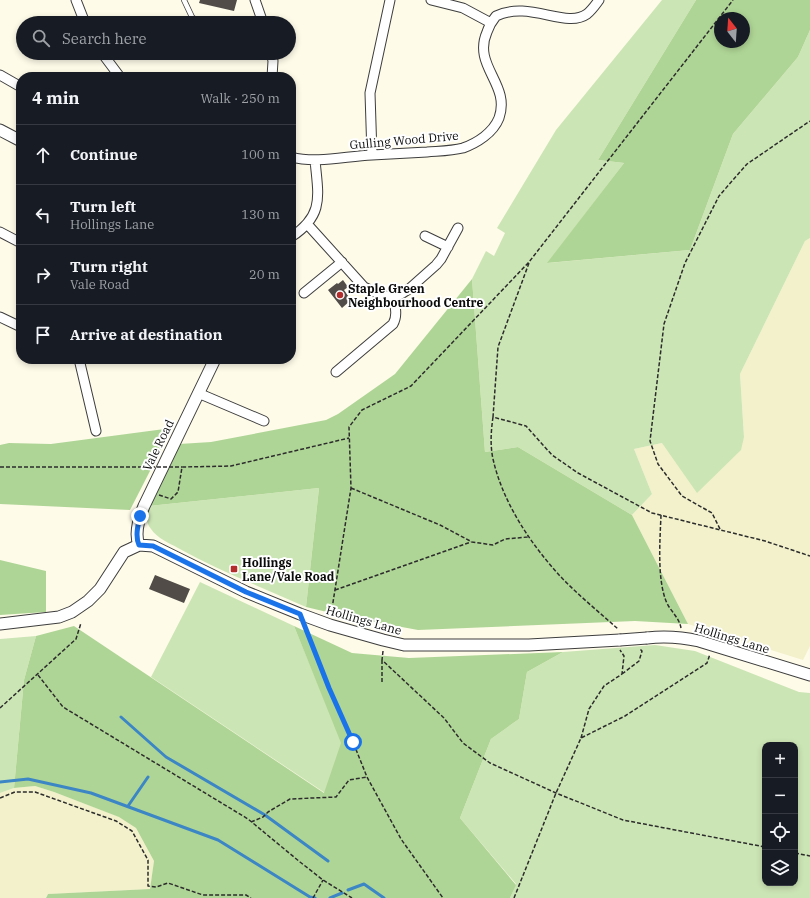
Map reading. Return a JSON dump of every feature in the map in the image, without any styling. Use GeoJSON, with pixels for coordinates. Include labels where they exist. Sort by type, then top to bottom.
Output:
{"type":"FeatureCollection","features":[{"type":"Feature","properties":{"kind":"street"},"geometry":{"type":"LineString","coordinates":[[76,0],[82,16]]}},
{"type":"Feature","properties":{"kind":"street"},"geometry":{"type":"LineString","coordinates":[[255,0],[261,16]]}},
{"type":"Feature","properties":{"kind":"street"},"geometry":{"type":"LineString","coordinates":[[372,155],[370,93],[390,0]]}},
{"type":"Feature","properties":{"kind":"street"},"geometry":{"type":"LineString","coordinates":[[431,0],[463,8],[491,23]]}},
{"type":"Feature","properties":{"kind":"street","name":"Gulling Wood Drive"},"geometry":{"type":"LineString","coordinates":[[296,158],[315,160],[448,151],[474,144],[492,128],[498,119],[501,110],[501,96],[484,59],[483,51],[483,42],[491,23],[497,16],[506,9],[526,4],[570,16],[580,17],[588,14],[599,0]]}},
{"type":"Feature","properties":{"kind":"street"},"geometry":{"type":"LineString","coordinates":[[107,60],[116,72]]}},
{"type":"Feature","properties":{"kind":"street"},"geometry":{"type":"LineString","coordinates":[[272,72],[273,60]]}},
{"type":"Feature","properties":{"kind":"street"},"geometry":{"type":"LineString","coordinates":[[0,75],[16,84]]}},
{"type":"Feature","properties":{"kind":"street"},"geometry":{"type":"LineString","coordinates":[[0,130],[16,138]]}},
{"type":"Feature","properties":{"kind":"street"},"geometry":{"type":"LineString","coordinates":[[296,233],[308,225],[317,208],[318,195],[315,160]]}},
{"type":"Feature","properties":{"kind":"street"},"geometry":{"type":"LineString","coordinates":[[308,225],[364,287],[383,296],[401,294],[409,289],[436,265],[441,259],[458,228]]}},
{"type":"Feature","properties":{"kind":"street"},"geometry":{"type":"LineString","coordinates":[[0,232],[16,241]]}},
{"type":"Feature","properties":{"kind":"street"},"geometry":{"type":"LineString","coordinates":[[425,236],[448,247]]}},
{"type":"Feature","properties":{"kind":"street"},"geometry":{"type":"LineString","coordinates":[[304,293],[342,262]]}},
{"type":"Feature","properties":{"kind":"street"},"geometry":{"type":"LineString","coordinates":[[336,372],[393,324],[396,313],[393,296]]}},
{"type":"Feature","properties":{"kind":"street"},"geometry":{"type":"LineString","coordinates":[[0,316],[16,323]]}},
{"type":"Feature","properties":{"kind":"street"},"geometry":{"type":"LineString","coordinates":[[80,364],[96,431]]}},
{"type":"Feature","properties":{"kind":"street","name":"Vale Road"},"geometry":{"type":"LineString","coordinates":[[139,545],[137,540],[137,527],[140,516],[212,364]]}},
{"type":"Feature","properties":{"kind":"street"},"geometry":{"type":"LineString","coordinates":[[198,393],[264,421]]}},
{"type":"Feature","properties":{"kind":"street"},"geometry":{"type":"LineString","coordinates":[[0,624],[59,617],[72,612],[88,601],[100,589],[124,552],[139,545]]}},
{"type":"Feature","properties":{"kind":"street","name":"Hollings Lane"},"geometry":{"type":"LineString","coordinates":[[139,545],[153,546],[246,592],[300,614],[330,625],[404,645],[529,645],[617,637],[683,637],[810,675]]}},
{"type":"Feature","properties":{"kind":"lane"},"geometry":{"type":"LineString","coordinates":[[184,0],[192,16]]}},
{"type":"Feature","properties":{"kind":"path"},"geometry":{"type":"LineString","coordinates":[[330,625],[351,488],[349,427],[362,410],[411,386],[529,262],[733,0]]}},
{"type":"Feature","properties":{"kind":"path"},"geometry":{"type":"LineString","coordinates":[[720,530],[712,513],[682,496],[658,464],[650,440],[664,324],[685,264],[719,196],[747,164],[810,121]]}},
{"type":"Feature","properties":{"kind":"path"},"geometry":{"type":"LineString","coordinates":[[529,262],[498,347],[491,433],[493,458],[504,495],[528,537],[560,577],[617,637],[624,656],[622,674]]}},
{"type":"Feature","properties":{"kind":"path"},"geometry":{"type":"LineString","coordinates":[[492,417],[526,426],[552,455],[578,474],[652,513],[765,541],[810,556]]}},
{"type":"Feature","properties":{"kind":"path"},"geometry":{"type":"LineString","coordinates":[[0,467],[231,466],[349,438]]}},
{"type":"Feature","properties":{"kind":"path"},"geometry":{"type":"LineString","coordinates":[[150,493],[171,499],[178,492],[182,467]]}},
{"type":"Feature","properties":{"kind":"path"},"geometry":{"type":"LineString","coordinates":[[351,488],[440,525],[472,542],[493,545],[505,539],[528,537]]}},
{"type":"Feature","properties":{"kind":"path"},"geometry":{"type":"LineString","coordinates":[[661,515],[661,581],[666,602],[680,622],[683,637]]}},
{"type":"Feature","properties":{"kind":"path"},"geometry":{"type":"LineString","coordinates":[[335,590],[472,542]]}},
{"type":"Feature","properties":{"kind":"path"},"geometry":{"type":"LineString","coordinates":[[300,614],[329,688],[367,777],[401,839],[443,898]]}},
{"type":"Feature","properties":{"kind":"path"},"geometry":{"type":"LineString","coordinates":[[0,708],[76,639],[81,623]]}},
{"type":"Feature","properties":{"kind":"path"},"geometry":{"type":"LineString","coordinates":[[382,682],[383,640]]}},
{"type":"Feature","properties":{"kind":"path"},"geometry":{"type":"LineString","coordinates":[[514,898],[556,793],[581,738],[589,709],[604,686],[639,662],[642,651],[636,645]]}},
{"type":"Feature","properties":{"kind":"path"},"geometry":{"type":"LineString","coordinates":[[581,738],[625,716],[707,663],[713,645]]}},
{"type":"Feature","properties":{"kind":"path"},"geometry":{"type":"LineString","coordinates":[[382,660],[444,718],[464,743],[490,763],[556,793],[623,820],[762,846]]}},
{"type":"Feature","properties":{"kind":"path"},"geometry":{"type":"LineString","coordinates":[[38,675],[63,707],[251,822],[323,880],[352,898]]}},
{"type":"Feature","properties":{"kind":"path"},"geometry":{"type":"LineString","coordinates":[[251,822],[263,817],[268,812],[290,799],[336,797],[349,780],[367,777]]}},
{"type":"Feature","properties":{"kind":"path"},"geometry":{"type":"LineString","coordinates":[[0,798],[15,792],[35,792],[116,821],[132,832],[148,860],[148,886],[156,887],[168,883],[203,895],[246,895],[250,898]]}},
{"type":"Feature","properties":{"kind":"path"},"geometry":{"type":"LineString","coordinates":[[798,854],[810,856]]}},
{"type":"Feature","properties":{"kind":"path"},"geometry":{"type":"LineString","coordinates":[[313,898],[323,880]]}},
{"type":"Feature","properties":{"kind":"green space"},"geometry":{"type":"Polygon","coordinates":[[[662,0],[696,0],[598,160],[624,163],[548,263],[690,250],[733,134],[798,57],[810,30],[810,238],[805,241],[740,374],[744,437],[741,450],[697,493],[662,443],[634,449],[652,494],[632,515],[518,447],[485,452],[472,279],[486,251],[494,256],[505,233],[497,228],[556,130],[662,0]]]}},
{"type":"Feature","properties":{"kind":"green space"},"geometry":{"type":"Polygon","coordinates":[[[696,0],[810,0],[810,30],[798,57],[733,134],[690,250],[547,263],[624,163],[598,160],[696,0]]]}},
{"type":"Feature","properties":{"kind":"green space"},"geometry":{"type":"Polygon","coordinates":[[[810,238],[810,646],[803,660],[688,624],[632,515],[652,494],[634,449],[662,443],[744,437],[740,374],[805,241],[810,238]]]}},
{"type":"Feature","properties":{"kind":"green space"},"geometry":{"type":"Polygon","coordinates":[[[472,279],[485,452],[518,447],[632,515],[688,624],[635,621],[418,630],[348,617],[306,607],[319,488],[149,506],[179,444],[211,442],[326,420],[338,414],[395,374],[472,279]]]}},
{"type":"Feature","properties":{"kind":"green space"},"geometry":{"type":"Polygon","coordinates":[[[172,428],[130,510],[0,504],[0,445],[9,443],[51,444],[172,428]]]}},
{"type":"Feature","properties":{"kind":"green space"},"geometry":{"type":"Polygon","coordinates":[[[319,488],[306,607],[226,572],[167,542],[154,532],[147,521],[149,506],[319,488]]]}},
{"type":"Feature","properties":{"kind":"green space"},"geometry":{"type":"Polygon","coordinates":[[[0,560],[46,571],[46,612],[0,615],[0,560]]]}},
{"type":"Feature","properties":{"kind":"green space"},"geometry":{"type":"Polygon","coordinates":[[[200,582],[294,626],[342,743],[325,793],[151,677],[200,582]]]}},
{"type":"Feature","properties":{"kind":"green space"},"geometry":{"type":"Polygon","coordinates":[[[74,626],[324,793],[341,743],[294,626],[352,653],[409,658],[563,652],[527,672],[519,719],[491,739],[460,818],[516,885],[510,898],[46,898],[48,894],[150,889],[154,861],[136,828],[119,817],[35,786],[14,788],[24,680],[36,636],[74,626]]]}},
{"type":"Feature","properties":{"kind":"green space"},"geometry":{"type":"Polygon","coordinates":[[[36,636],[24,680],[14,788],[0,793],[0,639],[36,636]]]}},
{"type":"Feature","properties":{"kind":"green space"},"geometry":{"type":"Polygon","coordinates":[[[655,645],[695,651],[799,692],[810,693],[810,898],[510,898],[516,884],[460,818],[491,739],[519,719],[527,672],[563,652],[655,645]]]}},
{"type":"Feature","properties":{"kind":"green space"},"geometry":{"type":"Polygon","coordinates":[[[35,786],[120,817],[136,828],[154,861],[150,889],[48,894],[46,898],[0,898],[0,793],[14,788],[35,786]]]}},
{"type":"Feature","properties":{"kind":"building"},"geometry":{"type":"Polygon","coordinates":[[[200,0],[237,0],[234,11],[199,3],[200,0]]]}},
{"type":"Feature","properties":{"kind":"building","name":"Staple Green Neighbourhood Centre"},"geometry":{"type":"Polygon","coordinates":[[[343,280],[348,287],[344,290],[351,300],[342,308],[328,290],[343,280]]]}},
{"type":"Feature","properties":{"kind":"building"},"geometry":{"type":"Polygon","coordinates":[[[155,575],[190,589],[184,603],[149,589],[155,575]]]}},
{"type":"Feature","properties":{"kind":"waterway"},"geometry":{"type":"LineString","coordinates":[[121,717],[166,757],[265,815],[328,861]]}},
{"type":"Feature","properties":{"kind":"waterway"},"geometry":{"type":"LineString","coordinates":[[128,806],[148,777]]}},
{"type":"Feature","properties":{"kind":"waterway"},"geometry":{"type":"LineString","coordinates":[[0,782],[28,779],[91,793],[218,840],[310,897],[315,898]]}},
{"type":"Feature","properties":{"kind":"waterway"},"geometry":{"type":"LineString","coordinates":[[348,890],[364,884],[384,898]]}},
{"type":"Feature","properties":{"kind":"waterway"},"geometry":{"type":"LineString","coordinates":[[330,898],[342,893]]}},
{"type":"Feature","properties":{"kind":"place","name":"Staple Green Neighbourhood Centre"},"geometry":{"type":"Point","coordinates":[340,295]}},
{"type":"Feature","properties":{"kind":"place","name":"Hollings Lane/Vale Road"},"geometry":{"type":"Point","coordinates":[234,569]}},
{"type":"Feature","properties":{"kind":"route"},"geometry":{"type":"LineString","coordinates":[[140,516],[137,527],[137,540],[139,545],[153,546],[246,592],[300,614],[329,688],[353,742]]}}]}
